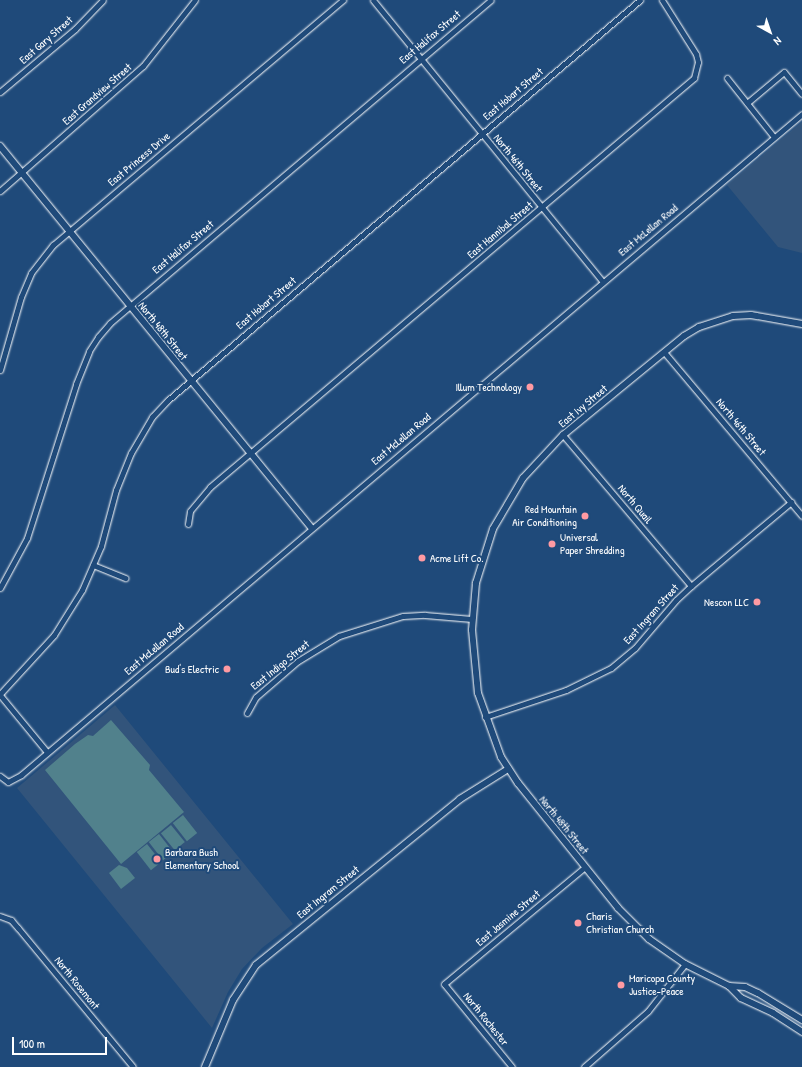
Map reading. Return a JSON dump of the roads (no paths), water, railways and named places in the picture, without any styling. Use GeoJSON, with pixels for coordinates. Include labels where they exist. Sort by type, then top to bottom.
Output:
{"type":"FeatureCollection","features":[{"type":"Feature","properties":{"kind":"street","name":"East Gary Street"},"geometry":{"type":"LineString","coordinates":[[0,92],[75,29],[103,0]]}},
{"type":"Feature","properties":{"kind":"street","name":"East Grandview Street"},"geometry":{"type":"LineString","coordinates":[[0,191],[143,66],[195,0]]}},
{"type":"Feature","properties":{"kind":"street","name":"East Princess Drive"},"geometry":{"type":"LineString","coordinates":[[0,370],[21,297],[31,273],[53,245],[343,0]]}},
{"type":"Feature","properties":{"kind":"street","name":"North 46th Street"},"geometry":{"type":"LineString","coordinates":[[373,0],[602,282]]}},
{"type":"Feature","properties":{"kind":"street","name":"East Halifax Street"},"geometry":{"type":"LineString","coordinates":[[0,588],[27,538],[89,351],[110,323],[491,0]]}},
{"type":"Feature","properties":{"kind":"street","name":"East Hobart Street"},"geometry":{"type":"LineString","coordinates":[[0,695],[54,636],[82,590],[93,565],[131,453],[152,417],[189,380],[640,0]]}},
{"type":"Feature","properties":{"kind":"street","name":"East Hannibal Street"},"geometry":{"type":"LineString","coordinates":[[188,524],[190,511],[196,500],[694,78],[698,62],[696,54],[662,0]]}},
{"type":"Feature","properties":{"kind":"street"},"geometry":{"type":"LineString","coordinates":[[747,103],[784,72],[802,94]]}},
{"type":"Feature","properties":{"kind":"street"},"geometry":{"type":"LineString","coordinates":[[727,78],[774,137]]}},
{"type":"Feature","properties":{"kind":"street","name":"East McLellan Road"},"geometry":{"type":"LineString","coordinates":[[0,776],[8,782],[13,781],[802,114]]}},
{"type":"Feature","properties":{"kind":"street","name":"North 48th Street"},"geometry":{"type":"LineString","coordinates":[[0,146],[311,528]]}},
{"type":"Feature","properties":{"kind":"street","name":"East Ivy Street"},"geometry":{"type":"LineString","coordinates":[[472,619],[476,583],[485,548],[502,510],[537,460],[563,435],[664,352],[699,326],[733,316],[772,317],[802,324]]}},
{"type":"Feature","properties":{"kind":"street","name":"North 46th Street"},"geometry":{"type":"LineString","coordinates":[[664,352],[802,516]]}},
{"type":"Feature","properties":{"kind":"street","name":"North Quail"},"geometry":{"type":"LineString","coordinates":[[563,435],[691,586]]}},
{"type":"Feature","properties":{"kind":"street","name":"East Ingram Street"},"geometry":{"type":"LineString","coordinates":[[485,717],[566,690],[611,668],[635,648],[691,586],[791,502]]}},
{"type":"Feature","properties":{"kind":"street"},"geometry":{"type":"LineString","coordinates":[[93,565],[126,578]]}},
{"type":"Feature","properties":{"kind":"street","name":"East Indigo Street"},"geometry":{"type":"LineString","coordinates":[[247,713],[256,697],[292,666],[317,648],[339,636],[403,616],[425,615],[472,619]]}},
{"type":"Feature","properties":{"kind":"street","name":"North 48th Street"},"geometry":{"type":"LineString","coordinates":[[472,619],[473,661],[485,717],[508,769],[585,867],[634,925],[685,964],[729,986],[741,998],[773,1013],[802,1032]]}},
{"type":"Feature","properties":{"kind":"street"},"geometry":{"type":"LineString","coordinates":[[0,695],[47,752]]}},
{"type":"Feature","properties":{"kind":"street","name":"East Ingram Street"},"geometry":{"type":"LineString","coordinates":[[205,1067],[233,1000],[256,965],[455,803],[508,769]]}},
{"type":"Feature","properties":{"kind":"street","name":"East Jasmine Street"},"geometry":{"type":"LineString","coordinates":[[444,984],[585,867]]}},
{"type":"Feature","properties":{"kind":"street","name":"North Rosemont"},"geometry":{"type":"LineString","coordinates":[[0,916],[11,920],[133,1067]]}},
{"type":"Feature","properties":{"kind":"street"},"geometry":{"type":"LineString","coordinates":[[584,1067],[648,1011],[685,964]]}},
{"type":"Feature","properties":{"kind":"street","name":"North Rochester"},"geometry":{"type":"LineString","coordinates":[[444,984],[512,1067]]}},
{"type":"Feature","properties":{"kind":"street","name":"North 48th Street"},"geometry":{"type":"LineString","coordinates":[[729,986],[745,987],[802,1020]]}},
{"type":"Feature","properties":{"kind":"place","name":"Illum Technology"},"geometry":{"type":"Point","coordinates":[530,387]}},
{"type":"Feature","properties":{"kind":"place","name":"Red Mountain Air Conditioning"},"geometry":{"type":"Point","coordinates":[585,516]}},
{"type":"Feature","properties":{"kind":"place","name":"Universal Paper Shredding"},"geometry":{"type":"Point","coordinates":[552,544]}},
{"type":"Feature","properties":{"kind":"place","name":"Acme Lift Co."},"geometry":{"type":"Point","coordinates":[422,558]}},
{"type":"Feature","properties":{"kind":"place","name":"Nescon LLC"},"geometry":{"type":"Point","coordinates":[757,602]}},
{"type":"Feature","properties":{"kind":"place","name":"Bud's Electric"},"geometry":{"type":"Point","coordinates":[227,669]}},
{"type":"Feature","properties":{"kind":"place","name":"Barbara Bush Elementary School"},"geometry":{"type":"Point","coordinates":[157,859]}},
{"type":"Feature","properties":{"kind":"place","name":"Charis Christian Church"},"geometry":{"type":"Point","coordinates":[578,923]}},
{"type":"Feature","properties":{"kind":"place","name":"Maricopa County Justice-Peace"},"geometry":{"type":"Point","coordinates":[621,985]}}]}
